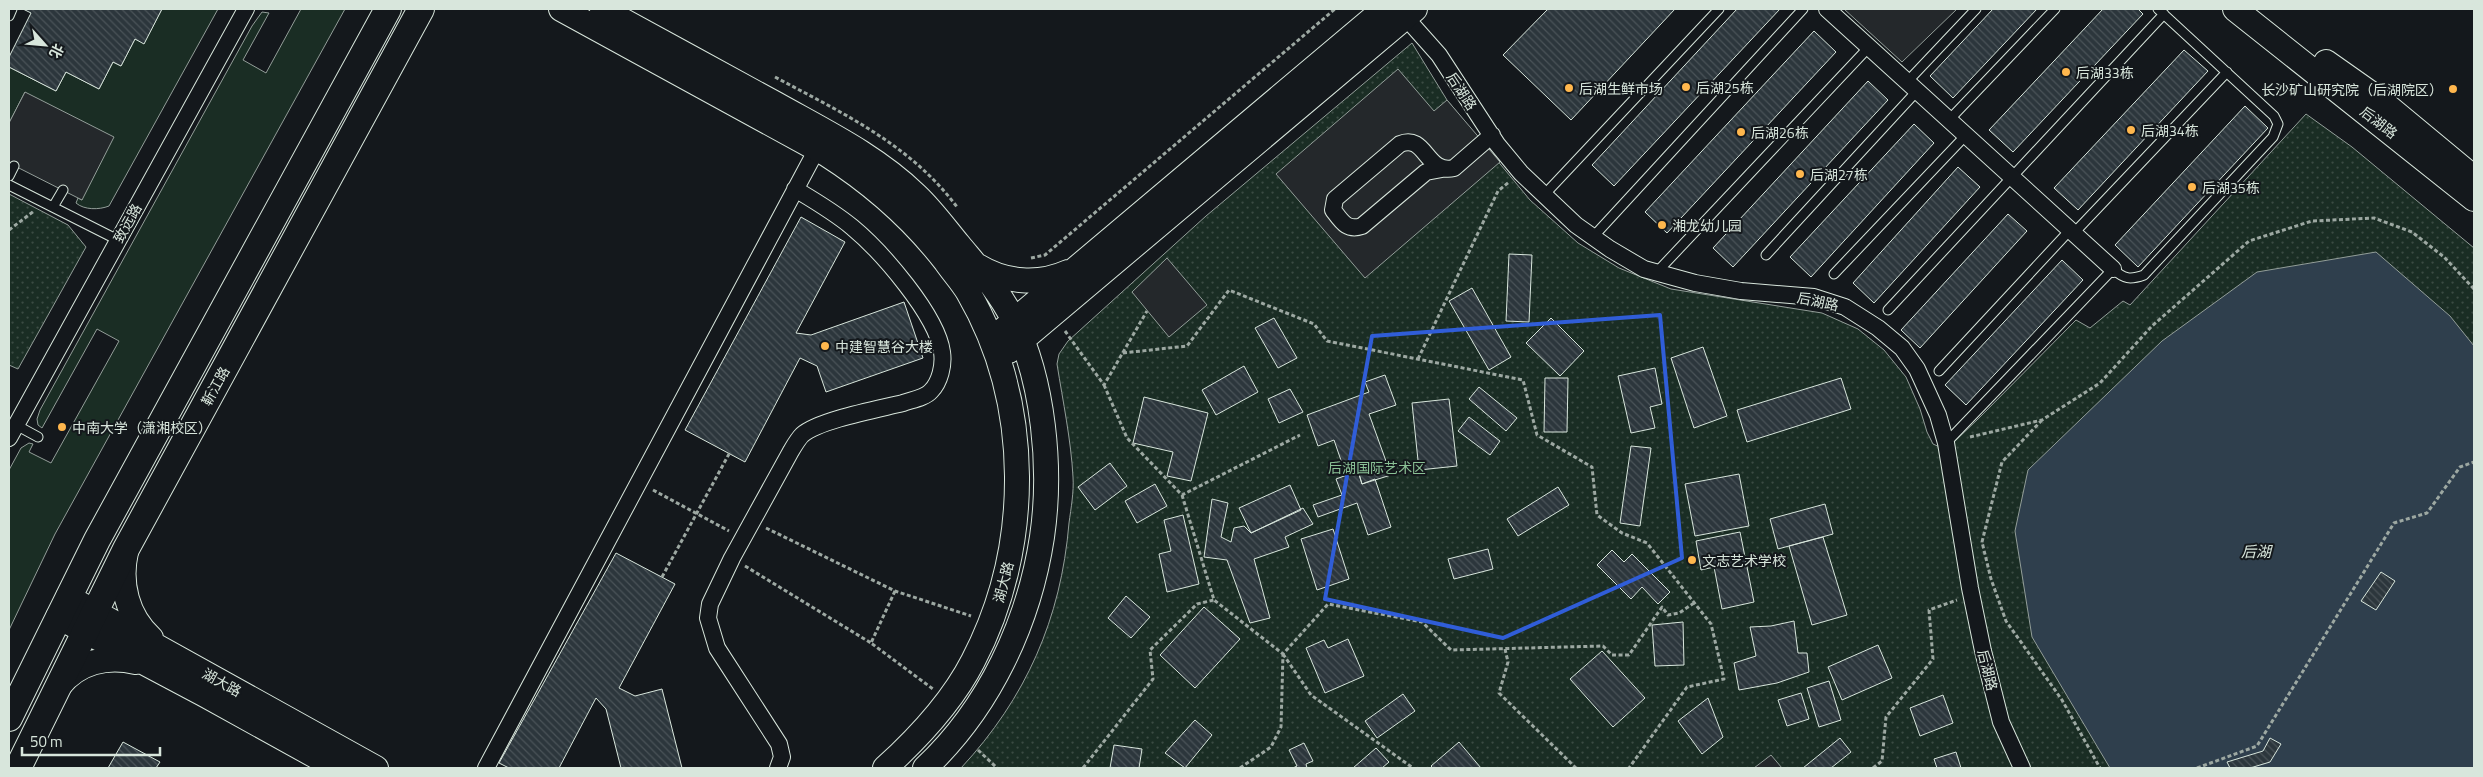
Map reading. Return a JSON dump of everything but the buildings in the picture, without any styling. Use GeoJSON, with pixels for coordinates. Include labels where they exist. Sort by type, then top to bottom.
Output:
{"type":"FeatureCollection","features":[{"type":"Feature","properties":{"kind":"main road"},"geometry":{"type":"LineString","coordinates":[[9,718],[63,607],[388,9]]}},
{"type":"Feature","properties":{"kind":"main road","name":"靳江路"},"geometry":{"type":"LineString","coordinates":[[18,768],[54,691],[126,549],[421,9]]}},
{"type":"Feature","properties":{"kind":"main road","name":"湖大路"},"geometry":{"type":"LineString","coordinates":[[561,9],[817,149],[865,179],[898,207],[928,239],[968,291],[992,338],[1008,391],[1018,467],[1016,532],[1000,599],[973,662],[947,700],[902,752],[885,768]]}},
{"type":"Feature","properties":{"kind":"main road"},"geometry":{"type":"LineString","coordinates":[[602,9],[822,129],[871,160],[916,194],[992,284],[1018,331],[1031,371],[1044,438],[1046,479],[1044,520],[1039,558],[1027,604],[1013,643],[995,678],[937,760],[925,768]]}},
{"type":"Feature","properties":{"kind":"main road","name":"后湖路"},"geometry":{"type":"LineString","coordinates":[[2235,9],[2474,199]]}},
{"type":"Feature","properties":{"kind":"main road","name":"后湖路"},"geometry":{"type":"LineString","coordinates":[[2254,9],[2380,100],[2474,178]]}},
{"type":"Feature","properties":{"kind":"main road"},"geometry":{"type":"LineString","coordinates":[[998,360],[1018,331],[1086,260],[1400,11]]}},
{"type":"Feature","properties":{"kind":"main road"},"geometry":{"type":"LineString","coordinates":[[1031,371],[1030,350],[1034,338],[1054,314],[1400,11]]}},
{"type":"Feature","properties":{"kind":"main road"},"geometry":{"type":"LineString","coordinates":[[974,263],[993,274],[1020,281],[1054,278],[1086,260]]}},
{"type":"Feature","properties":{"kind":"main road"},"geometry":{"type":"LineString","coordinates":[[992,338],[1018,331],[1054,314]]}},
{"type":"Feature","properties":{"kind":"main road"},"geometry":{"type":"LineString","coordinates":[[126,549],[123,577],[130,608],[158,658]]}},
{"type":"Feature","properties":{"kind":"main road"},"geometry":{"type":"LineString","coordinates":[[63,607],[158,658],[336,768]]}},
{"type":"Feature","properties":{"kind":"main road"},"geometry":{"type":"LineString","coordinates":[[54,691],[73,671],[92,662],[158,658]]}},
{"type":"Feature","properties":{"kind":"main road","name":"湖大路"},"geometry":{"type":"LineString","coordinates":[[158,658],[376,768]]}},
{"type":"Feature","properties":{"kind":"street"},"geometry":{"type":"LineString","coordinates":[[114,238],[235,9]]}},
{"type":"Feature","properties":{"kind":"street","name":"致远路"},"geometry":{"type":"LineString","coordinates":[[11,428],[114,238],[246,9]]}},
{"type":"Feature","properties":{"kind":"street"},"geometry":{"type":"LineString","coordinates":[[1827,9],[1912,87],[1967,134],[2113,269]]}},
{"type":"Feature","properties":{"kind":"street","name":"后湖路"},"geometry":{"type":"LineString","coordinates":[[1400,11],[1439,55],[1492,135],[1522,173],[1576,225],[1593,237],[1644,269],[1695,283],[1741,291],[1814,297],[1845,307],[1878,328],[1902,348],[1916,368],[1927,389],[1946,443],[1971,595],[2001,722],[2022,768]]}},
{"type":"Feature","properties":{"kind":"street"},"geometry":{"type":"LineString","coordinates":[[1442,169],[1438,168],[1416,143],[1405,141],[1335,199],[1333,210],[1346,226],[1356,228],[1362,226],[1426,172],[1454,168],[1492,135]]}},
{"type":"Feature","properties":{"kind":"street"},"geometry":{"type":"LineString","coordinates":[[486,768],[817,149]]}},
{"type":"Feature","properties":{"kind":"street"},"geometry":{"type":"LineString","coordinates":[[778,768],[782,756],[779,744],[717,648],[712,636],[708,618],[710,604],[742,539],[791,451],[802,435],[825,424],[915,399],[930,392],[940,375],[942,352],[932,326],[916,298],[888,262],[854,228],[795,189]]}},
{"type":"Feature","properties":{"kind":"lane"},"geometry":{"type":"LineString","coordinates":[[9,16],[12,9]]}},
{"type":"Feature","properties":{"kind":"lane"},"geometry":{"type":"LineString","coordinates":[[1545,194],[1719,9]]}},
{"type":"Feature","properties":{"kind":"lane"},"geometry":{"type":"LineString","coordinates":[[1593,237],[1803,9]]}},
{"type":"Feature","properties":{"kind":"lane"},"geometry":{"type":"LineString","coordinates":[[1766,255],[1912,87],[1976,9]]}},
{"type":"Feature","properties":{"kind":"lane"},"geometry":{"type":"LineString","coordinates":[[1950,119],[2055,9]]}},
{"type":"Feature","properties":{"kind":"lane"},"geometry":{"type":"LineString","coordinates":[[1888,310],[2161,12],[2274,116],[2278,124],[2273,137],[2144,275],[2134,279],[2125,279],[2113,269],[1946,443]]}},
{"type":"Feature","properties":{"kind":"lane"},"geometry":{"type":"LineString","coordinates":[[1657,272],[1868,47]]}},
{"type":"Feature","properties":{"kind":"lane"},"geometry":{"type":"LineString","coordinates":[[1938,371],[2227,72]]}},
{"type":"Feature","properties":{"kind":"lane"},"geometry":{"type":"LineString","coordinates":[[1834,274],[1967,134]]}},
{"type":"Feature","properties":{"kind":"lane"},"geometry":{"type":"LineString","coordinates":[[9,176],[14,166]]}},
{"type":"Feature","properties":{"kind":"lane"},"geometry":{"type":"LineString","coordinates":[[9,185],[114,238]]}},
{"type":"Feature","properties":{"kind":"lane"},"geometry":{"type":"LineString","coordinates":[[49,205],[62,190]]}},
{"type":"Feature","properties":{"kind":"lane"},"geometry":{"type":"LineString","coordinates":[[11,428],[38,436]]}},
{"type":"Feature","properties":{"kind":"path"},"geometry":{"type":"LineString","coordinates":[[1022,258],[1045,255],[1332,10]]}},
{"type":"Feature","properties":{"kind":"path"},"geometry":{"type":"LineString","coordinates":[[774,77],[866,126],[906,152],[946,191],[962,213]]}},
{"type":"Feature","properties":{"kind":"path"},"geometry":{"type":"LineString","coordinates":[[1418,359],[1498,191],[1522,173]]}},
{"type":"Feature","properties":{"kind":"path"},"geometry":{"type":"LineString","coordinates":[[9,230],[49,205]]}},
{"type":"Feature","properties":{"kind":"path"},"geometry":{"type":"LineString","coordinates":[[2100,768],[2062,700],[2006,621],[1991,579],[1982,542],[2002,462],[2042,420],[2100,383],[2152,326],[2249,241],[2312,220],[2374,218],[2412,232],[2444,257],[2474,289]]}},
{"type":"Feature","properties":{"kind":"path"},"geometry":{"type":"LineString","coordinates":[[1123,352],[1187,346],[1229,290],[1314,324],[1327,341],[1523,380],[1537,435],[1592,467],[1597,515],[1622,533],[1647,544],[1711,624],[1724,679],[1687,688],[1629,768]]}},
{"type":"Feature","properties":{"kind":"path"},"geometry":{"type":"LineString","coordinates":[[1104,385],[1148,311]]}},
{"type":"Feature","properties":{"kind":"path"},"geometry":{"type":"LineString","coordinates":[[1054,314],[1104,385],[1127,438],[1182,495],[1214,600],[1283,654],[1311,695],[1413,768]]}},
{"type":"Feature","properties":{"kind":"path"},"geometry":{"type":"LineString","coordinates":[[1946,443],[2042,420]]}},
{"type":"Feature","properties":{"kind":"path"},"geometry":{"type":"LineString","coordinates":[[1182,495],[1300,435]]}},
{"type":"Feature","properties":{"kind":"path"},"geometry":{"type":"LineString","coordinates":[[662,576],[729,454]]}},
{"type":"Feature","properties":{"kind":"path"},"geometry":{"type":"LineString","coordinates":[[2197,768],[2257,746],[2394,523],[2427,513],[2460,467],[2474,462]]}},
{"type":"Feature","properties":{"kind":"path"},"geometry":{"type":"LineString","coordinates":[[639,483],[742,539]]}},
{"type":"Feature","properties":{"kind":"path"},"geometry":{"type":"LineString","coordinates":[[752,521],[895,591],[990,622]]}},
{"type":"Feature","properties":{"kind":"path"},"geometry":{"type":"LineString","coordinates":[[732,558],[871,643],[947,700]]}},
{"type":"Feature","properties":{"kind":"path"},"geometry":{"type":"LineString","coordinates":[[871,643],[895,591]]}},
{"type":"Feature","properties":{"kind":"path"},"geometry":{"type":"LineString","coordinates":[[1873,768],[1882,761],[1886,717],[1933,660],[1929,610],[1971,595]]}},
{"type":"Feature","properties":{"kind":"path"},"geometry":{"type":"LineString","coordinates":[[1083,768],[1153,679],[1150,650],[1197,604],[1214,600]]}},
{"type":"Feature","properties":{"kind":"path"},"geometry":{"type":"LineString","coordinates":[[1240,768],[1271,748],[1281,727],[1283,654],[1328,604],[1422,622],[1451,650],[1603,646],[1612,655],[1629,655],[1662,607],[1668,615],[1679,613],[1694,603]]}},
{"type":"Feature","properties":{"kind":"path"},"geometry":{"type":"LineString","coordinates":[[1505,649],[1508,662],[1499,693],[1576,768]]}},
{"type":"Feature","properties":{"kind":"path"},"geometry":{"type":"LineString","coordinates":[[978,750],[997,768]]}},
{"type":"Feature","properties":{"kind":"highlighted area"},"geometry":{"type":"Polygon","coordinates":[[[1660,315],[1682,558],[1503,638],[1325,599],[1372,336],[1660,315]]]}},
{"type":"Feature","properties":{"kind":"green space"},"geometry":{"type":"Polygon","coordinates":[[[162,9],[218,9],[109,206],[96,209],[83,207],[76,203],[78,198],[82,200],[25,92],[9,123],[9,67],[56,91],[66,72],[99,89],[113,62],[121,66],[135,39],[144,43],[162,9]]]}},
{"type":"Feature","properties":{"kind":"green space"},"geometry":{"type":"Polygon","coordinates":[[[301,9],[345,9],[55,534],[9,630],[9,470],[21,448],[29,443],[33,444],[29,452],[51,463],[119,341],[97,329],[42,428],[38,425],[37,419],[40,410],[252,26],[262,12],[269,13],[243,60],[266,73],[301,9]]]}},
{"type":"Feature","properties":{"kind":"green space","name":"后湖国际艺术区"},"geometry":{"type":"Polygon","coordinates":[[[1412,43],[1447,100],[1530,200],[1578,243],[1619,268],[1671,289],[1822,313],[1858,329],[1884,350],[1906,377],[1933,444],[1942,448],[1954,442],[2076,320],[2090,328],[2123,301],[2130,305],[2306,114],[2352,147],[2474,248],[2474,768],[961,768],[1004,714],[1022,685],[1048,624],[1058,592],[1065,558],[1073,483],[1069,435],[1057,364],[1059,354],[1068,341],[1206,216],[1412,43]]]}},
{"type":"Feature","properties":{"kind":"green space"},"geometry":{"type":"Polygon","coordinates":[[[9,194],[68,225],[86,247],[18,369],[9,365],[9,194]]]}},
{"type":"Feature","properties":{"kind":"shaded area"},"geometry":{"type":"Polygon","coordinates":[[[1844,9],[1957,9],[1902,62],[1844,9]]]}},
{"type":"Feature","properties":{"kind":"shaded area"},"geometry":{"type":"Polygon","coordinates":[[[1398,69],[1434,111],[1447,100],[1500,162],[1365,278],[1276,174],[1398,69]]]}},
{"type":"Feature","properties":{"kind":"shaded area"},"geometry":{"type":"Polygon","coordinates":[[[25,92],[114,137],[82,200],[9,163],[9,123],[25,92]]]}},
{"type":"Feature","properties":{"kind":"shaded area"},"geometry":{"type":"Polygon","coordinates":[[[1167,258],[1207,305],[1169,337],[1132,292],[1167,258]]]}},
{"type":"Feature","properties":{"kind":"shaded area"},"geometry":{"type":"Polygon","coordinates":[[[1771,755],[1782,768],[1754,768],[1771,755]]]}},
{"type":"Feature","properties":{"kind":"water","name":"后湖"},"geometry":{"type":"Polygon","coordinates":[[[2376,252],[2450,316],[2474,346],[2474,768],[2110,768],[2032,637],[2015,531],[2028,470],[2162,341],[2257,272],[2376,252]]]}},
{"type":"Feature","properties":{"kind":"place","name":"后湖33栋"},"geometry":{"type":"Point","coordinates":[2066,72]}},
{"type":"Feature","properties":{"kind":"place","name":"后湖25栋"},"geometry":{"type":"Point","coordinates":[1686,87]}},
{"type":"Feature","properties":{"kind":"place","name":"后湖生鲜市场"},"geometry":{"type":"Point","coordinates":[1569,88]}},
{"type":"Feature","properties":{"kind":"place","name":"长沙矿山研究院（后湖院区）"},"geometry":{"type":"Point","coordinates":[2453,89]}},
{"type":"Feature","properties":{"kind":"place","name":"后湖34栋"},"geometry":{"type":"Point","coordinates":[2131,130]}},
{"type":"Feature","properties":{"kind":"place","name":"后湖26栋"},"geometry":{"type":"Point","coordinates":[1741,132]}},
{"type":"Feature","properties":{"kind":"place","name":"后湖27栋"},"geometry":{"type":"Point","coordinates":[1800,174]}},
{"type":"Feature","properties":{"kind":"place","name":"后湖35栋"},"geometry":{"type":"Point","coordinates":[2192,187]}},
{"type":"Feature","properties":{"kind":"place","name":"湘龙幼儿园"},"geometry":{"type":"Point","coordinates":[1662,225]}},
{"type":"Feature","properties":{"kind":"place","name":"中建智慧谷大楼"},"geometry":{"type":"Point","coordinates":[825,346]}},
{"type":"Feature","properties":{"kind":"place","name":"中南大学（潇湘校区）"},"geometry":{"type":"Point","coordinates":[62,427]}},
{"type":"Feature","properties":{"kind":"place","name":"文志艺术学校"},"geometry":{"type":"Point","coordinates":[1692,560]}}]}
